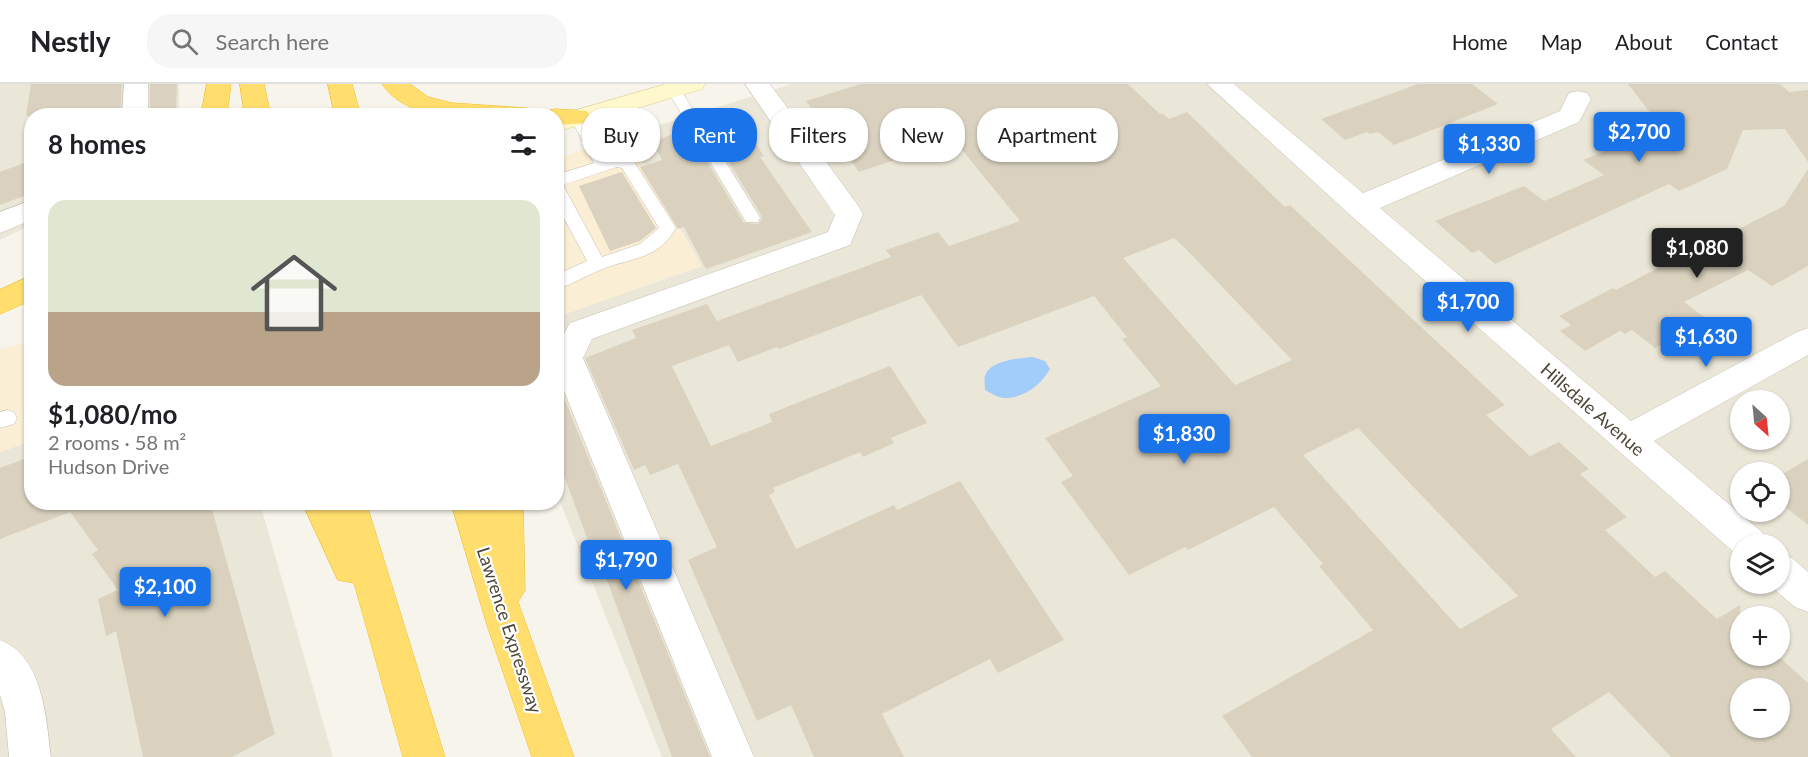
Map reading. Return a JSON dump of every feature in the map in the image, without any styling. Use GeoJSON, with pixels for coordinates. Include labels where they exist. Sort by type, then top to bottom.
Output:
{"type":"FeatureCollection","features":[{"type":"Feature","properties":{"kind":"highway"},"geometry":{"type":"LineString","coordinates":[[215,108],[219,84]]}},
{"type":"Feature","properties":{"kind":"highway"},"geometry":{"type":"LineString","coordinates":[[252,84],[256,108]]}},
{"type":"Feature","properties":{"kind":"highway"},"geometry":{"type":"LineString","coordinates":[[340,84],[346,108]]}},
{"type":"Feature","properties":{"kind":"highway"},"geometry":{"type":"LineString","coordinates":[[394,84],[419,103],[440,108]]}},
{"type":"Feature","properties":{"kind":"highway"},"geometry":{"type":"LineString","coordinates":[[0,305],[24,291]]}},
{"type":"Feature","properties":{"kind":"highway"},"geometry":{"type":"LineString","coordinates":[[0,305],[24,306]]}},
{"type":"Feature","properties":{"kind":"highway"},"geometry":{"type":"LineString","coordinates":[[323,510],[391,647]]}},
{"type":"Feature","properties":{"kind":"highway"},"geometry":{"type":"LineString","coordinates":[[350,510],[424,757]]}},
{"type":"Feature","properties":{"kind":"highway","name":"Lawrence Expressway"},"geometry":{"type":"LineString","coordinates":[[470,510],[506,625],[553,757]]}},
{"type":"Feature","properties":{"kind":"highway"},"geometry":{"type":"LineString","coordinates":[[506,510],[506,625]]}},
{"type":"Feature","properties":{"kind":"main road"},"geometry":{"type":"LineString","coordinates":[[564,119],[683,87]]}},
{"type":"Feature","properties":{"kind":"main road"},"geometry":{"type":"LineString","coordinates":[[0,305],[24,297]]}},
{"type":"Feature","properties":{"kind":"street"},"geometry":{"type":"LineString","coordinates":[[135,108],[136,84]]}},
{"type":"Feature","properties":{"kind":"street"},"geometry":{"type":"LineString","coordinates":[[733,757],[567,358],[581,331],[840,238],[849,214],[756,84]]}},
{"type":"Feature","properties":{"kind":"street","name":"Hillsdale Avenue"},"geometry":{"type":"LineString","coordinates":[[1219,84],[1738,534]]}},
{"type":"Feature","properties":{"kind":"street"},"geometry":{"type":"LineString","coordinates":[[1358,206],[1570,116],[1578,99]]}},
{"type":"Feature","properties":{"kind":"street"},"geometry":{"type":"LineString","coordinates":[[0,223],[24,212]]}},
{"type":"Feature","properties":{"kind":"street"},"geometry":{"type":"LineString","coordinates":[[1628,439],[1808,340]]}},
{"type":"Feature","properties":{"kind":"street"},"geometry":{"type":"LineString","coordinates":[[1790,579],[1808,595]]}},
{"type":"Feature","properties":{"kind":"street"},"geometry":{"type":"LineString","coordinates":[[0,658],[13,673],[25,712],[30,757]]}},
{"type":"Feature","properties":{"kind":"lane"},"geometry":{"type":"LineString","coordinates":[[683,87],[721,170],[753,218]]}},
{"type":"Feature","properties":{"kind":"lane"},"geometry":{"type":"LineString","coordinates":[[564,119],[603,166]]}},
{"type":"Feature","properties":{"kind":"lane"},"geometry":{"type":"LineString","coordinates":[[564,178],[617,162],[627,164],[668,228],[663,238],[646,249],[597,264],[564,279]]}},
{"type":"Feature","properties":{"kind":"lane"},"geometry":{"type":"LineString","coordinates":[[564,202],[597,264]]}},
{"type":"Feature","properties":{"kind":"shaded area"},"geometry":{"type":"Polygon","coordinates":[[[0,84],[179,84],[179,108],[24,108],[24,228],[0,240],[0,84]]]}},
{"type":"Feature","properties":{"kind":"shaded area"},"geometry":{"type":"Polygon","coordinates":[[[792,84],[1808,84],[1808,757],[662,757],[563,510],[564,314],[701,266],[642,162],[660,162],[660,125],[672,121],[672,162],[757,162],[757,108],[714,108],[792,84]]]}},
{"type":"Feature","properties":{"kind":"shaded area"},"geometry":{"type":"Polygon","coordinates":[[[582,150],[582,162],[642,162],[702,266],[564,315],[564,156],[582,150]]]}},
{"type":"Feature","properties":{"kind":"shaded area"},"geometry":{"type":"Polygon","coordinates":[[[24,343],[24,443],[0,452],[0,349],[24,343]]]}},
{"type":"Feature","properties":{"kind":"shaded area"},"geometry":{"type":"Polygon","coordinates":[[[24,443],[24,510],[262,510],[333,757],[0,757],[0,452],[24,443]]]}},
{"type":"Feature","properties":{"kind":"water"},"geometry":{"type":"Polygon","coordinates":[[[1033,357],[1045,361],[1050,369],[1031,390],[1018,396],[1003,398],[985,390],[985,376],[993,366],[1006,361],[1033,357]]]}},
{"type":"Feature","properties":{"kind":"building"},"geometry":{"type":"Polygon","coordinates":[[[31,84],[122,84],[120,108],[27,108],[31,84]]]}},
{"type":"Feature","properties":{"kind":"building"},"geometry":{"type":"Polygon","coordinates":[[[150,84],[177,84],[176,108],[150,108],[150,84]]]}},
{"type":"Feature","properties":{"kind":"building"},"geometry":{"type":"Polygon","coordinates":[[[861,84],[1128,84],[1160,114],[1169,119],[1187,112],[1285,207],[1290,205],[1505,405],[1486,415],[1530,456],[1559,442],[1589,469],[1580,474],[1627,517],[1605,530],[1655,577],[1665,571],[1717,619],[1730,611],[1730,666],[1789,666],[1808,683],[1808,757],[1671,757],[1609,692],[1551,729],[1576,757],[1252,757],[1222,716],[1373,630],[1319,566],[1323,564],[1274,507],[1188,550],[1185,547],[1129,575],[1061,482],[1073,476],[1045,438],[1161,386],[1122,339],[1127,337],[1094,296],[958,347],[921,295],[779,349],[777,347],[738,362],[729,345],[672,366],[711,446],[772,422],[769,414],[890,366],[927,423],[891,438],[894,443],[863,457],[860,452],[773,488],[775,492],[769,495],[796,549],[894,505],[897,510],[960,481],[1064,640],[998,673],[990,659],[882,714],[904,757],[814,757],[791,705],[757,721],[688,560],[717,547],[678,464],[650,475],[645,465],[634,470],[585,358],[636,338],[632,330],[707,304],[717,321],[891,257],[886,250],[938,232],[949,246],[1020,221],[965,154],[965,108],[880,108],[880,162],[889,162],[859,172],[852,162],[868,162],[868,108],[811,108],[806,101],[861,84]],[[1174,238],[1123,258],[1235,385],[1292,360],[1174,238]],[[1358,428],[1303,455],[1460,629],[1518,596],[1402,475],[1358,428]]]}},
{"type":"Feature","properties":{"kind":"building"},"geometry":{"type":"Polygon","coordinates":[[[1418,84],[1472,84],[1498,104],[1394,145],[1378,132],[1370,134],[1367,132],[1345,140],[1321,119],[1418,84]]]}},
{"type":"Feature","properties":{"kind":"building"},"geometry":{"type":"Polygon","coordinates":[[[1628,84],[1780,84],[1789,92],[1808,90],[1808,162],[1785,129],[1743,130],[1727,169],[1679,191],[1669,184],[1495,264],[1479,250],[1472,253],[1435,221],[1524,186],[1544,201],[1604,175],[1583,160],[1662,128],[1628,84]]]}},
{"type":"Feature","properties":{"kind":"building"},"geometry":{"type":"Polygon","coordinates":[[[672,134],[672,162],[707,162],[744,223],[758,224],[762,219],[729,162],[757,162],[757,146],[764,156],[760,157],[812,232],[706,269],[684,227],[678,229],[640,167],[662,160],[660,139],[672,134]]]}},
{"type":"Feature","properties":{"kind":"building"},"geometry":{"type":"Polygon","coordinates":[[[24,163],[24,196],[0,205],[0,172],[24,163]]]}},
{"type":"Feature","properties":{"kind":"building"},"geometry":{"type":"Polygon","coordinates":[[[1808,169],[1808,266],[1772,286],[1748,270],[1684,302],[1708,320],[1655,348],[1632,330],[1625,334],[1620,331],[1585,351],[1560,331],[1571,325],[1559,316],[1613,288],[1616,290],[1728,231],[1731,233],[1784,206],[1808,169]]]}},
{"type":"Feature","properties":{"kind":"building"},"geometry":{"type":"Polygon","coordinates":[[[622,172],[656,228],[640,241],[610,251],[579,186],[622,172]]]}},
{"type":"Feature","properties":{"kind":"building"},"geometry":{"type":"Polygon","coordinates":[[[564,398],[710,757],[672,757],[594,545],[590,546],[564,476],[564,398]]]}},
{"type":"Feature","properties":{"kind":"building"},"geometry":{"type":"Polygon","coordinates":[[[24,459],[24,510],[212,510],[275,734],[232,757],[143,757],[116,631],[106,636],[98,599],[118,590],[92,554],[98,550],[70,512],[0,539],[0,468],[24,459]]]}},
{"type":"Feature","properties":{"kind":"building"},"geometry":{"type":"Polygon","coordinates":[[[1808,459],[1808,525],[1790,511],[1790,470],[1808,459]]]}}]}
